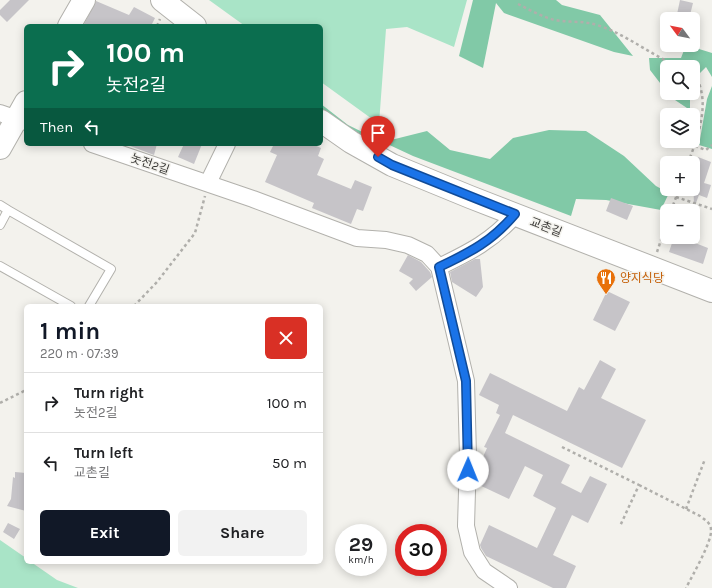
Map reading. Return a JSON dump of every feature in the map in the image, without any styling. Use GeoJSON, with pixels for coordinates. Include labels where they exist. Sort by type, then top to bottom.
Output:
{"type":"FeatureCollection","features":[{"type":"Feature","properties":{"kind":"street"},"geometry":{"type":"LineString","coordinates":[[70,24],[84,0]]}},
{"type":"Feature","properties":{"kind":"street"},"geometry":{"type":"LineString","coordinates":[[162,0],[192,24]]}},
{"type":"Feature","properties":{"kind":"street"},"geometry":{"type":"LineString","coordinates":[[0,148],[17,114]]}},
{"type":"Feature","properties":{"kind":"street","name":"교촌길"},"geometry":{"type":"LineString","coordinates":[[323,122],[351,142],[392,165],[712,291]]}},
{"type":"Feature","properties":{"kind":"street","name":"놋전2길"},"geometry":{"type":"LineString","coordinates":[[98,146],[208,183],[357,238],[386,240],[408,245],[427,254],[439,267]]}},
{"type":"Feature","properties":{"kind":"street"},"geometry":{"type":"LineString","coordinates":[[208,183],[226,146]]}},
{"type":"Feature","properties":{"kind":"street"},"geometry":{"type":"LineString","coordinates":[[509,588],[484,571],[472,552],[466,526],[468,456],[466,381],[439,267],[470,252],[500,232],[515,214]]}},
{"type":"Feature","properties":{"kind":"lane"},"geometry":{"type":"LineString","coordinates":[[0,205],[111,268],[90,304]]}},
{"type":"Feature","properties":{"kind":"lane"},"geometry":{"type":"LineString","coordinates":[[0,225],[8,210]]}},
{"type":"Feature","properties":{"kind":"lane"},"geometry":{"type":"LineString","coordinates":[[0,266],[66,304]]}},
{"type":"Feature","properties":{"kind":"path"},"geometry":{"type":"LineString","coordinates":[[518,4],[539,15],[555,20],[579,21],[600,26],[662,60]]}},
{"type":"Feature","properties":{"kind":"path"},"geometry":{"type":"LineString","coordinates":[[700,83],[702,86],[705,105],[700,126]]}},
{"type":"Feature","properties":{"kind":"path"},"geometry":{"type":"LineString","coordinates":[[700,148],[706,150],[712,146]]}},
{"type":"Feature","properties":{"kind":"path"},"geometry":{"type":"LineString","coordinates":[[136,304],[157,282],[195,233],[208,183]]}},
{"type":"Feature","properties":{"kind":"path"},"geometry":{"type":"LineString","coordinates":[[674,204],[676,197],[712,209]]}},
{"type":"Feature","properties":{"kind":"path"},"geometry":{"type":"LineString","coordinates":[[651,268],[660,242]]}},
{"type":"Feature","properties":{"kind":"path"},"geometry":{"type":"LineString","coordinates":[[0,403],[24,391]]}},
{"type":"Feature","properties":{"kind":"path"},"geometry":{"type":"LineString","coordinates":[[562,448],[639,485],[708,522],[712,529],[710,539],[686,588]]}},
{"type":"Feature","properties":{"kind":"path"},"geometry":{"type":"LineString","coordinates":[[686,509],[706,459]]}},
{"type":"Feature","properties":{"kind":"path"},"geometry":{"type":"LineString","coordinates":[[620,526],[639,485]]}},
{"type":"Feature","properties":{"kind":"green space"},"geometry":{"type":"Polygon","coordinates":[[[209,0],[467,0],[454,47],[407,27],[386,29],[379,124],[323,83],[323,24],[242,24],[209,0]]]}},
{"type":"Feature","properties":{"kind":"green space"},"geometry":{"type":"Polygon","coordinates":[[[473,0],[556,0],[562,5],[600,15],[633,56],[614,52],[504,13],[496,3],[483,68],[459,56],[473,0]]]}},
{"type":"Feature","properties":{"kind":"green space"},"geometry":{"type":"Polygon","coordinates":[[[700,49],[712,53],[712,77],[706,67],[700,73],[700,60],[660,60],[660,83],[650,70],[649,58],[681,58],[683,52],[700,52],[700,49]]]}},
{"type":"Feature","properties":{"kind":"green space"},"geometry":{"type":"Polygon","coordinates":[[[712,86],[712,149],[700,145],[707,99],[712,86]]]}},
{"type":"Feature","properties":{"kind":"green space"},"geometry":{"type":"Polygon","coordinates":[[[675,100],[690,100],[690,108],[687,108],[675,100]]]}},
{"type":"Feature","properties":{"kind":"green space"},"geometry":{"type":"Polygon","coordinates":[[[323,106],[348,125],[383,142],[361,137],[323,111],[323,106]]]}},
{"type":"Feature","properties":{"kind":"green space"},"geometry":{"type":"Polygon","coordinates":[[[549,130],[586,131],[624,156],[660,188],[660,196],[668,196],[664,204],[660,204],[660,210],[606,200],[576,199],[571,216],[413,156],[383,142],[427,131],[450,150],[490,159],[513,138],[549,130]]]}},
{"type":"Feature","properties":{"kind":"green space"},"geometry":{"type":"Polygon","coordinates":[[[0,540],[24,557],[24,564],[34,564],[57,580],[78,588],[0,588],[0,540]]]}},
{"type":"Feature","properties":{"kind":"building"},"geometry":{"type":"Polygon","coordinates":[[[10,0],[29,0],[7,22],[0,15],[0,10],[10,0]]]}},
{"type":"Feature","properties":{"kind":"building"},"geometry":{"type":"Polygon","coordinates":[[[680,0],[693,3],[691,12],[677,12],[680,0]]]}},
{"type":"Feature","properties":{"kind":"building"},"geometry":{"type":"Polygon","coordinates":[[[96,1],[129,15],[134,7],[155,18],[152,24],[84,24],[96,1]]]}},
{"type":"Feature","properties":{"kind":"building"},"geometry":{"type":"Polygon","coordinates":[[[130,146],[156,146],[154,155],[130,146]]]}},
{"type":"Feature","properties":{"kind":"building"},"geometry":{"type":"Polygon","coordinates":[[[183,146],[201,146],[194,164],[178,157],[183,146]]]}},
{"type":"Feature","properties":{"kind":"building"},"geometry":{"type":"Polygon","coordinates":[[[273,146],[316,146],[321,148],[318,156],[324,159],[317,175],[351,189],[355,180],[372,187],[363,211],[357,209],[351,224],[312,208],[314,203],[265,182],[277,155],[270,152],[273,146]]]}},
{"type":"Feature","properties":{"kind":"building"},"geometry":{"type":"Polygon","coordinates":[[[700,158],[711,162],[704,183],[711,185],[707,198],[700,195],[700,158]]]}},
{"type":"Feature","properties":{"kind":"building"},"geometry":{"type":"Polygon","coordinates":[[[694,196],[699,196],[696,204],[694,204],[694,196]]]}},
{"type":"Feature","properties":{"kind":"building"},"geometry":{"type":"Polygon","coordinates":[[[611,198],[633,206],[627,220],[606,211],[611,198]]]}},
{"type":"Feature","properties":{"kind":"building"},"geometry":{"type":"Polygon","coordinates":[[[672,244],[698,244],[708,248],[703,264],[669,252],[672,244]]]}},
{"type":"Feature","properties":{"kind":"building"},"geometry":{"type":"Polygon","coordinates":[[[408,255],[421,262],[430,272],[432,277],[416,291],[409,283],[413,279],[399,271],[408,255]]]}},
{"type":"Feature","properties":{"kind":"building"},"geometry":{"type":"Polygon","coordinates":[[[475,259],[480,259],[483,287],[476,297],[452,282],[450,272],[475,259]]]}},
{"type":"Feature","properties":{"kind":"building"},"geometry":{"type":"Polygon","coordinates":[[[607,291],[630,302],[615,331],[593,320],[607,291]]]}},
{"type":"Feature","properties":{"kind":"building"},"geometry":{"type":"Polygon","coordinates":[[[600,360],[616,369],[601,398],[646,420],[622,468],[513,415],[505,433],[570,465],[561,483],[581,493],[590,476],[607,484],[588,523],[572,515],[553,555],[576,566],[566,588],[553,588],[486,556],[481,548],[480,545],[489,525],[537,548],[556,508],[533,496],[543,475],[525,466],[509,499],[477,484],[477,470],[487,448],[484,447],[500,415],[496,413],[499,405],[479,395],[490,373],[567,411],[579,387],[584,390],[600,360]]]}},
{"type":"Feature","properties":{"kind":"building"},"geometry":{"type":"Polygon","coordinates":[[[15,472],[24,473],[24,510],[7,506],[11,499],[13,477],[15,478],[15,472]]]}},
{"type":"Feature","properties":{"kind":"building"},"geometry":{"type":"Polygon","coordinates":[[[8,523],[20,529],[14,539],[3,532],[8,523]]]}},
{"type":"Feature","properties":{"kind":"place","name":"양지식당"},"geometry":{"type":"Point","coordinates":[606,295]}},
{"type":"Feature","properties":{"kind":"route"},"geometry":{"type":"LineString","coordinates":[[378,157],[392,165],[515,214],[500,232],[470,252],[439,267],[466,381],[468,470]]}}]}
